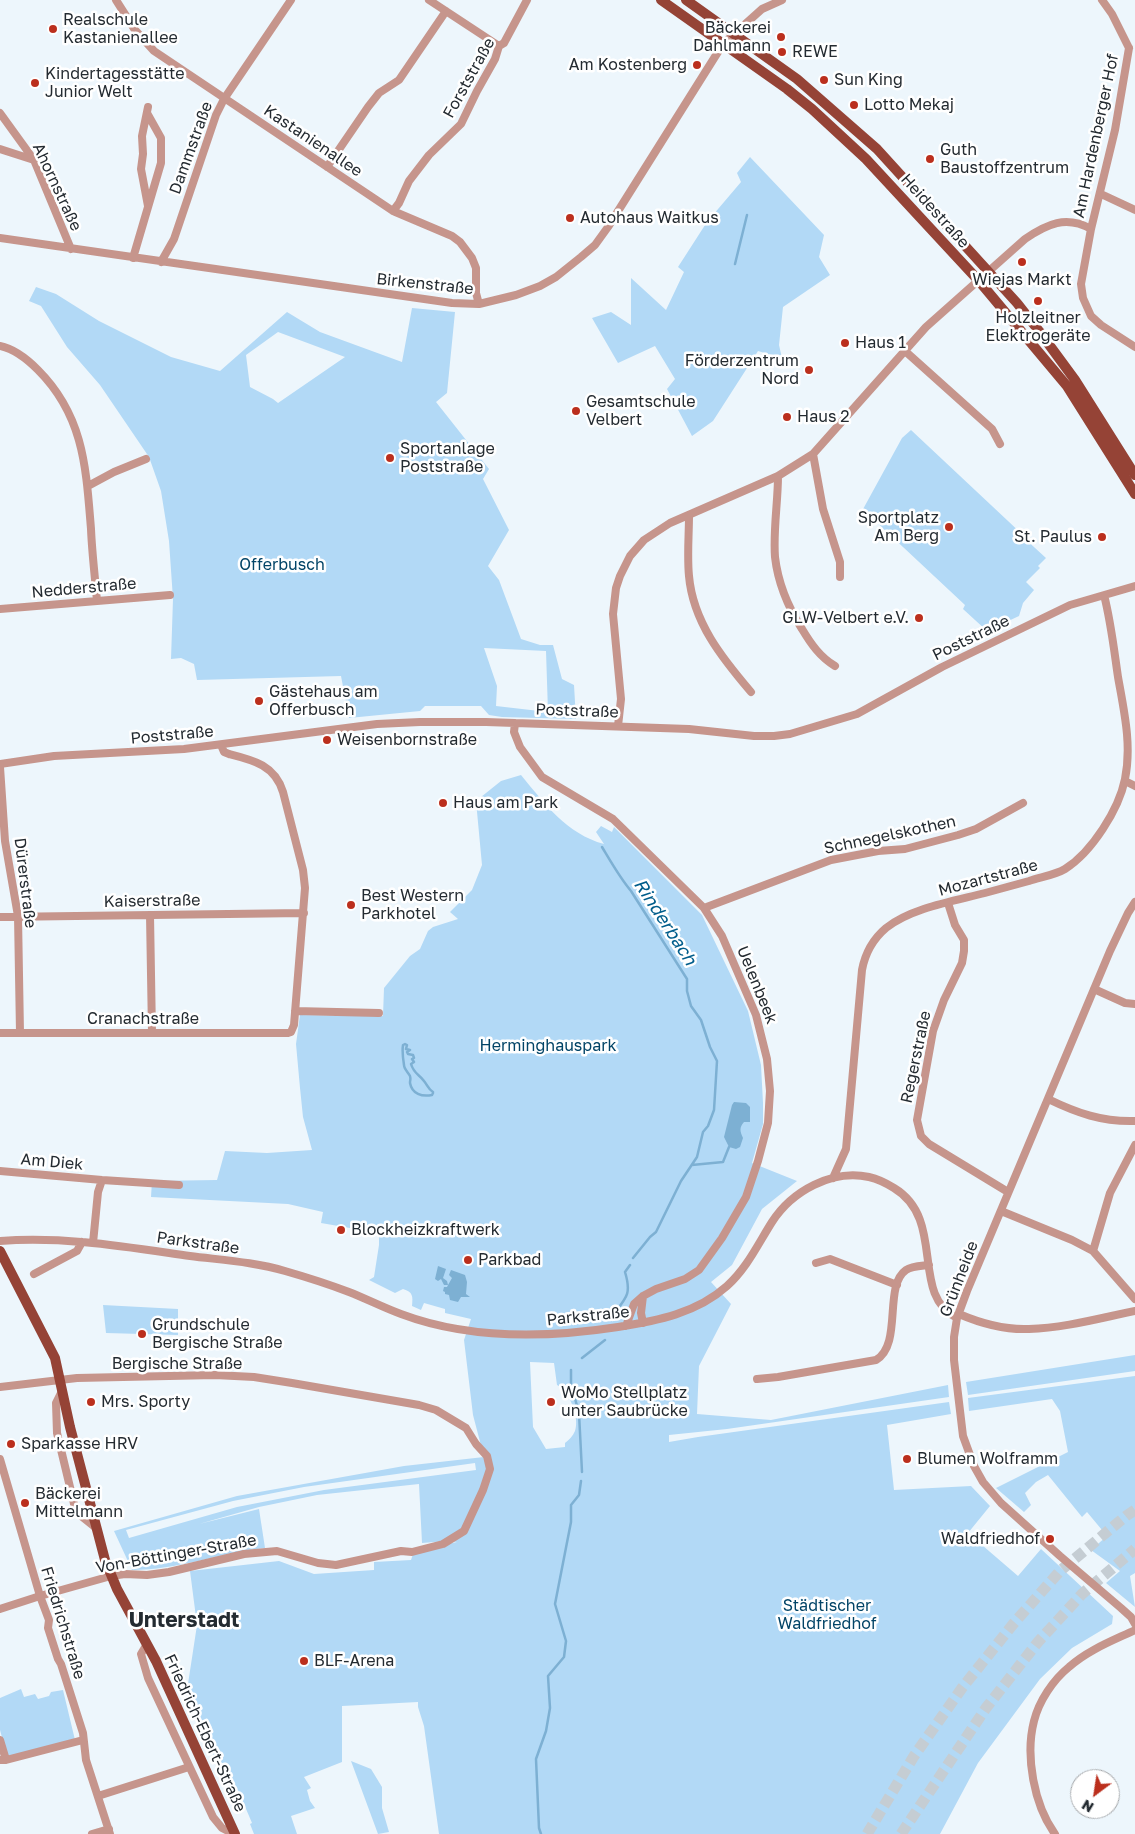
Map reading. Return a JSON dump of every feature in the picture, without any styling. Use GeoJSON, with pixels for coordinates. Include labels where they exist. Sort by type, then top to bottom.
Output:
{"type":"FeatureCollection","features":[{"type":"Feature","properties":{"kind":"main road","name":"Heidestraße"},"geometry":{"type":"LineString","coordinates":[[661,0],[787,89],[812,109],[866,159],[979,281],[1067,386],[1135,494]]}},
{"type":"Feature","properties":{"kind":"main road","name":"Heidestraße"},"geometry":{"type":"LineString","coordinates":[[686,0],[815,93],[876,149],[1034,324],[1075,380],[1135,475]]}},
{"type":"Feature","properties":{"kind":"main road","name":"Friedrich-Ebert-Straße"},"geometry":{"type":"LineString","coordinates":[[0,1251],[55,1358],[96,1528],[111,1576],[147,1644],[235,1834]]}},
{"type":"Feature","properties":{"kind":"street","name":"Kastanienallee"},"geometry":{"type":"LineString","coordinates":[[116,0],[136,30],[154,51],[393,211],[452,236],[460,242],[472,258],[476,268],[476,294],[479,304]]}},
{"type":"Feature","properties":{"kind":"street","name":"Dammstraße"},"geometry":{"type":"LineString","coordinates":[[161,262],[176,232],[215,116],[224,99],[291,0]]}},
{"type":"Feature","properties":{"kind":"street"},"geometry":{"type":"LineString","coordinates":[[429,0],[499,46]]}},
{"type":"Feature","properties":{"kind":"street","name":"Forststraße"},"geometry":{"type":"LineString","coordinates":[[393,211],[399,203],[409,181],[428,155],[462,124],[472,106],[477,91],[495,59],[499,46],[504,43],[527,0]]}},
{"type":"Feature","properties":{"kind":"street"},"geometry":{"type":"LineString","coordinates":[[733,33],[762,9],[782,0]]}},
{"type":"Feature","properties":{"kind":"street"},"geometry":{"type":"LineString","coordinates":[[1102,0],[1132,48]]}},
{"type":"Feature","properties":{"kind":"street"},"geometry":{"type":"LineString","coordinates":[[327,167],[368,107],[379,94],[400,80],[446,11]]}},
{"type":"Feature","properties":{"kind":"street","name":"Birkenstraße"},"geometry":{"type":"LineString","coordinates":[[0,238],[448,303],[467,305],[504,299],[540,286],[556,277],[595,244],[621,207],[723,44],[733,33]]}},
{"type":"Feature","properties":{"kind":"street","name":"Am Hardenberger Hof"},"geometry":{"type":"LineString","coordinates":[[618,726],[621,699],[613,614],[616,588],[630,556],[644,540],[660,528],[778,476],[813,454],[926,327],[1025,239],[1054,223],[1068,222],[1081,224],[1091,229],[1115,130],[1132,48]]}},
{"type":"Feature","properties":{"kind":"street"},"geometry":{"type":"LineString","coordinates":[[134,258],[162,163],[161,138],[148,110],[142,136],[143,154],[141,169],[148,207]]}},
{"type":"Feature","properties":{"kind":"street","name":"Ahornstraße"},"geometry":{"type":"LineString","coordinates":[[0,113],[34,160],[71,248]]}},
{"type":"Feature","properties":{"kind":"street"},"geometry":{"type":"LineString","coordinates":[[0,149],[34,160]]}},
{"type":"Feature","properties":{"kind":"street"},"geometry":{"type":"LineString","coordinates":[[1100,194],[1135,210]]}},
{"type":"Feature","properties":{"kind":"street"},"geometry":{"type":"LineString","coordinates":[[1091,229],[1082,278],[1085,305],[1091,316],[1101,325],[1135,347]]}},
{"type":"Feature","properties":{"kind":"street"},"geometry":{"type":"LineString","coordinates":[[0,346],[7,347],[28,360],[45,377],[64,404],[74,424],[82,446],[88,486],[97,601]]}},
{"type":"Feature","properties":{"kind":"street"},"geometry":{"type":"LineString","coordinates":[[905,351],[992,429],[1000,444]]}},
{"type":"Feature","properties":{"kind":"street"},"geometry":{"type":"LineString","coordinates":[[813,454],[823,508],[840,562],[840,577]]}},
{"type":"Feature","properties":{"kind":"street"},"geometry":{"type":"LineString","coordinates":[[88,486],[146,458]]}},
{"type":"Feature","properties":{"kind":"street"},"geometry":{"type":"LineString","coordinates":[[778,476],[776,557],[781,586],[792,614],[816,651],[835,666]]}},
{"type":"Feature","properties":{"kind":"street"},"geometry":{"type":"LineString","coordinates":[[689,515],[688,565],[693,600],[714,645],[751,692]]}},
{"type":"Feature","properties":{"kind":"street","name":"Poststraße"},"geometry":{"type":"LineString","coordinates":[[1123,589],[1135,580]]}},
{"type":"Feature","properties":{"kind":"street","name":"Poststraße"},"geometry":{"type":"LineString","coordinates":[[0,766],[54,756],[100,755],[220,745],[377,724],[515,722],[689,729],[774,736],[810,729],[857,714],[942,667],[1046,616],[1070,605],[1135,586]]}},
{"type":"Feature","properties":{"kind":"street","name":"Nedderstraße"},"geometry":{"type":"LineString","coordinates":[[0,609],[170,595]]}},
{"type":"Feature","properties":{"kind":"street","name":"Mozartstraße"},"geometry":{"type":"LineString","coordinates":[[833,1178],[846,1149],[860,984],[864,958],[879,935],[894,922],[904,917],[948,902],[1064,870],[1089,847],[1107,821],[1117,802],[1125,781],[1128,755],[1127,734],[1112,632],[1104,595]]}},
{"type":"Feature","properties":{"kind":"street","name":"Uelenbeek"},"geometry":{"type":"LineString","coordinates":[[515,722],[514,732],[520,747],[542,777],[613,819],[704,908],[722,936],[756,1015],[767,1059],[770,1091],[768,1123],[746,1197],[722,1238],[699,1270],[685,1279],[656,1289],[643,1296]]}},
{"type":"Feature","properties":{"kind":"street"},"geometry":{"type":"LineString","coordinates":[[220,745],[224,752],[228,754],[265,766],[272,771],[281,785],[306,888],[295,1011],[379,1013]]}},
{"type":"Feature","properties":{"kind":"street","name":"Dürerstraße"},"geometry":{"type":"LineString","coordinates":[[0,766],[5,841],[18,916],[20,1033]]}},
{"type":"Feature","properties":{"kind":"street"},"geometry":{"type":"LineString","coordinates":[[1125,781],[1135,786]]}},
{"type":"Feature","properties":{"kind":"street","name":"Schnegelskothen"},"geometry":{"type":"LineString","coordinates":[[704,908],[831,860],[904,848],[958,835],[976,829],[1023,803]]}},
{"type":"Feature","properties":{"kind":"street","name":"Regerstraße"},"geometry":{"type":"LineString","coordinates":[[948,902],[955,925],[964,940],[964,952],[962,963],[944,1000],[933,1031],[917,1120],[921,1136],[929,1144],[1008,1192]]}},
{"type":"Feature","properties":{"kind":"street","name":"Grünheide"},"geometry":{"type":"LineString","coordinates":[[1135,902],[1128,913],[1094,989],[1000,1211],[958,1316],[954,1337],[954,1360],[963,1436],[969,1455],[983,1482],[1001,1503],[1131,1617],[1135,1624]]}},
{"type":"Feature","properties":{"kind":"street","name":"Kaiserstraße"},"geometry":{"type":"LineString","coordinates":[[0,917],[304,913]]}},
{"type":"Feature","properties":{"kind":"street"},"geometry":{"type":"LineString","coordinates":[[150,915],[152,1033]]}},
{"type":"Feature","properties":{"kind":"street"},"geometry":{"type":"LineString","coordinates":[[1094,989],[1125,1003],[1135,1004]]}},
{"type":"Feature","properties":{"kind":"street","name":"Cranachstraße"},"geometry":{"type":"LineString","coordinates":[[0,1033],[285,1033],[291,1032],[293,1028],[295,1011]]}},
{"type":"Feature","properties":{"kind":"street"},"geometry":{"type":"LineString","coordinates":[[1048,1099],[1080,1113],[1103,1120],[1135,1121]]}},
{"type":"Feature","properties":{"kind":"street"},"geometry":{"type":"LineString","coordinates":[[1093,1251],[1110,1193],[1135,1146]]}},
{"type":"Feature","properties":{"kind":"street","name":"Am Diek"},"geometry":{"type":"LineString","coordinates":[[0,1170],[102,1180],[178,1184]]}},
{"type":"Feature","properties":{"kind":"street","name":"Parkstraße"},"geometry":{"type":"LineString","coordinates":[[0,1241],[34,1239],[93,1243],[282,1270],[348,1291],[402,1314],[456,1329],[534,1335],[576,1333],[626,1326],[673,1316],[705,1302],[727,1286],[742,1271],[774,1219],[787,1204],[803,1191],[833,1178],[855,1175],[877,1179],[899,1191],[916,1209],[925,1235],[931,1284],[938,1301],[949,1314],[958,1316]]}},
{"type":"Feature","properties":{"kind":"street","name":"Am Diek"},"geometry":{"type":"LineString","coordinates":[[93,1243],[98,1192],[102,1180]]}},
{"type":"Feature","properties":{"kind":"street"},"geometry":{"type":"LineString","coordinates":[[1000,1211],[1072,1240],[1093,1251],[1135,1299]]}},
{"type":"Feature","properties":{"kind":"street"},"geometry":{"type":"LineString","coordinates":[[34,1274],[77,1251],[82,1242]]}},
{"type":"Feature","properties":{"kind":"street"},"geometry":{"type":"LineString","coordinates":[[816,1263],[830,1259],[897,1285]]}},
{"type":"Feature","properties":{"kind":"street"},"geometry":{"type":"LineString","coordinates":[[756,1379],[876,1360],[882,1356],[887,1347],[897,1285],[901,1275],[906,1270],[929,1265]]}},
{"type":"Feature","properties":{"kind":"street"},"geometry":{"type":"LineString","coordinates":[[643,1296],[641,1313],[643,1323]]}},
{"type":"Feature","properties":{"kind":"street"},"geometry":{"type":"LineString","coordinates":[[626,1326],[634,1304],[643,1296]]}},
{"type":"Feature","properties":{"kind":"street"},"geometry":{"type":"LineString","coordinates":[[958,1316],[1009,1328],[1030,1330],[1135,1311]]}},
{"type":"Feature","properties":{"kind":"street","name":"Bergische Straße"},"geometry":{"type":"LineString","coordinates":[[0,1387],[215,1375],[254,1377],[419,1405],[436,1410],[466,1428]]}},
{"type":"Feature","properties":{"kind":"street","name":"Friedrich-Ebert-Straße"},"geometry":{"type":"LineString","coordinates":[[62,1385],[56,1403],[57,1433],[76,1512],[96,1528]]}},
{"type":"Feature","properties":{"kind":"street","name":"Von-Böttinger-Straße"},"geometry":{"type":"LineString","coordinates":[[0,1609],[111,1576],[170,1572],[244,1554],[277,1551],[318,1563],[336,1564],[402,1551],[412,1552],[443,1544],[464,1531],[476,1509],[489,1473],[488,1456],[476,1444],[466,1428]]}},
{"type":"Feature","properties":{"kind":"street","name":"Friedrichstraße"},"geometry":{"type":"LineString","coordinates":[[0,1459],[40,1596],[49,1620],[48,1628],[72,1698],[82,1733],[86,1760],[110,1831]]}},
{"type":"Feature","properties":{"kind":"street"},"geometry":{"type":"LineString","coordinates":[[1055,1834],[1040,1803],[1032,1776],[1032,1734],[1034,1721],[1051,1688],[1068,1668],[1089,1652],[1135,1630]]}},
{"type":"Feature","properties":{"kind":"street","name":"Friedrich-Ebert-Straße"},"geometry":{"type":"LineString","coordinates":[[147,1644],[141,1654],[148,1678],[213,1817],[222,1828],[235,1834]]}},
{"type":"Feature","properties":{"kind":"street"},"geometry":{"type":"LineString","coordinates":[[0,1740],[3,1760],[83,1740]]}},
{"type":"Feature","properties":{"kind":"street"},"geometry":{"type":"LineString","coordinates":[[98,1796],[189,1766]]}},
{"type":"Feature","properties":{"kind":"street"},"geometry":{"type":"LineString","coordinates":[[92,1834],[110,1831]]}},
{"type":"Feature","properties":{"kind":"green space"},"geometry":{"type":"Polygon","coordinates":[[[750,157],[824,235],[819,257],[830,275],[783,307],[779,345],[782,358],[758,351],[713,421],[692,436],[667,389],[675,379],[655,346],[618,363],[592,318],[611,312],[631,325],[631,278],[666,310],[684,272],[678,267],[707,222],[741,182],[737,173],[750,157]]]}},
{"type":"Feature","properties":{"kind":"green space","name":"Offerbusch"},"geometry":{"type":"Polygon","coordinates":[[[36,287],[56,294],[99,321],[171,357],[220,371],[287,312],[320,332],[402,362],[412,308],[455,312],[447,393],[436,402],[489,469],[483,479],[509,530],[488,566],[499,580],[521,639],[540,645],[553,645],[562,679],[574,685],[576,719],[502,717],[489,715],[481,706],[425,706],[420,711],[349,718],[341,676],[197,680],[194,664],[181,658],[171,659],[173,599],[169,541],[161,491],[149,457],[100,385],[67,347],[41,306],[29,301],[36,287]],[[278,332],[246,355],[250,387],[278,403],[345,357],[278,332]],[[484,648],[497,686],[496,706],[548,712],[546,651],[484,648]]]}},
{"type":"Feature","properties":{"kind":"green space","name":"Sportplatz Am Berg"},"geometry":{"type":"Polygon","coordinates":[[[911,430],[1046,558],[1038,566],[1040,568],[1026,582],[1034,590],[1023,603],[1019,616],[987,631],[963,609],[965,605],[872,518],[869,519],[862,511],[902,438],[911,430]]]}},
{"type":"Feature","properties":{"kind":"green space"},"geometry":{"type":"Polygon","coordinates":[[[521,775],[558,817],[579,833],[591,839],[604,844],[596,832],[601,826],[612,832],[614,827],[702,915],[748,1011],[761,1065],[763,1103],[763,1124],[752,1163],[797,1181],[762,1209],[732,1265],[711,1282],[731,1304],[699,1366],[697,1414],[771,1420],[948,1385],[949,1397],[727,1429],[669,1435],[669,1442],[949,1402],[951,1414],[887,1425],[894,1490],[971,1486],[990,1506],[968,1533],[1018,1576],[1041,1549],[1113,1616],[1112,1624],[1072,1648],[1040,1679],[978,1763],[940,1834],[439,1834],[424,1726],[418,1702],[342,1706],[342,1762],[304,1777],[311,1788],[307,1790],[310,1801],[315,1808],[291,1816],[297,1834],[254,1834],[250,1824],[252,1823],[238,1790],[231,1792],[186,1697],[197,1625],[190,1571],[279,1561],[314,1574],[374,1570],[374,1562],[411,1560],[414,1551],[457,1542],[422,1543],[419,1484],[317,1495],[259,1507],[199,1524],[259,1509],[265,1548],[165,1567],[132,1570],[114,1531],[237,1496],[404,1466],[484,1457],[473,1415],[464,1340],[471,1319],[445,1313],[445,1309],[424,1303],[421,1310],[412,1306],[411,1293],[403,1289],[395,1293],[369,1280],[374,1277],[379,1233],[321,1223],[323,1212],[288,1204],[151,1197],[152,1181],[217,1180],[225,1151],[267,1153],[312,1150],[303,1117],[296,1044],[300,1015],[383,1016],[384,988],[410,956],[420,949],[428,931],[433,927],[458,919],[450,912],[472,890],[482,865],[476,801],[501,781],[521,775]],[[530,1362],[533,1427],[546,1449],[565,1447],[565,1443],[575,1431],[575,1412],[566,1393],[557,1385],[554,1363],[530,1362]],[[475,1463],[304,1487],[233,1501],[126,1530],[129,1538],[237,1507],[324,1490],[476,1470],[475,1463]]]}},
{"type":"Feature","properties":{"kind":"green space"},"geometry":{"type":"Polygon","coordinates":[[[103,1305],[178,1309],[178,1335],[106,1333],[103,1305]]]}},
{"type":"Feature","properties":{"kind":"green space"},"geometry":{"type":"Polygon","coordinates":[[[1135,1355],[1135,1371],[968,1395],[966,1382],[1135,1355]]]}},
{"type":"Feature","properties":{"kind":"green space"},"geometry":{"type":"Polygon","coordinates":[[[1135,1376],[1135,1573],[1130,1576],[1135,1607],[1106,1583],[1120,1571],[1091,1550],[1107,1536],[1087,1512],[1082,1517],[1048,1475],[1036,1482],[1025,1493],[1031,1505],[1024,1512],[996,1488],[1068,1452],[1060,1411],[1052,1399],[969,1411],[968,1398],[1135,1376]]]}},
{"type":"Feature","properties":{"kind":"green space"},"geometry":{"type":"Polygon","coordinates":[[[21,1689],[24,1697],[35,1694],[38,1699],[49,1696],[51,1692],[63,1690],[75,1740],[8,1760],[0,1730],[0,1698],[21,1689]]]}},
{"type":"Feature","properties":{"kind":"green space"},"geometry":{"type":"Polygon","coordinates":[[[351,1761],[371,1769],[382,1787],[382,1808],[389,1832],[378,1834],[351,1761]]]}},
{"type":"Feature","properties":{"kind":"shaded area"},"geometry":{"type":"Polygon","coordinates":[[[734,1102],[746,1103],[750,1107],[750,1122],[744,1122],[741,1126],[743,1138],[740,1147],[736,1149],[729,1147],[724,1137],[734,1102]]]}},
{"type":"Feature","properties":{"kind":"shaded area"},"geometry":{"type":"Polygon","coordinates":[[[438,1266],[446,1269],[443,1278],[447,1281],[448,1285],[444,1285],[441,1279],[438,1281],[435,1279],[438,1266]]]}},
{"type":"Feature","properties":{"kind":"shaded area"},"geometry":{"type":"Polygon","coordinates":[[[451,1270],[465,1275],[467,1282],[466,1294],[470,1297],[461,1297],[458,1302],[450,1300],[449,1295],[443,1291],[452,1278],[449,1275],[451,1270]]]}},
{"type":"Feature","properties":{"kind":"waterway","name":"Rinderbach"},"geometry":{"type":"LineString","coordinates":[[735,264],[747,215]]}},
{"type":"Feature","properties":{"kind":"waterway","name":"Rinderbach"},"geometry":{"type":"LineString","coordinates":[[602,847],[687,979],[687,991],[691,1006],[701,1020],[717,1061],[714,1110],[708,1126],[703,1132],[697,1157],[681,1181],[656,1232],[633,1258]]}},
{"type":"Feature","properties":{"kind":"waterway"},"geometry":{"type":"LineString","coordinates":[[433,1092],[414,1070],[411,1064],[414,1062],[412,1059],[414,1058],[413,1055],[408,1054],[407,1052],[410,1050],[406,1049],[407,1045],[403,1045],[404,1066],[410,1076],[411,1087],[421,1095],[432,1095],[433,1093]]}},
{"type":"Feature","properties":{"kind":"waterway"},"geometry":{"type":"LineString","coordinates":[[692,1165],[723,1162],[729,1147]]}},
{"type":"Feature","properties":{"kind":"waterway","name":"Rinderbach"},"geometry":{"type":"LineString","coordinates":[[612,1316],[621,1305],[628,1291],[625,1272],[630,1265]]}},
{"type":"Feature","properties":{"kind":"waterway","name":"Rinderbach"},"geometry":{"type":"LineString","coordinates":[[582,1358],[605,1340]]}},
{"type":"Feature","properties":{"kind":"waterway","name":"Rinderbach"},"geometry":{"type":"LineString","coordinates":[[571,1370],[571,1384],[579,1413],[582,1472]]}},
{"type":"Feature","properties":{"kind":"waterway","name":"Rinderbach"},"geometry":{"type":"LineString","coordinates":[[541,1834],[539,1828],[536,1759],[546,1731],[550,1708],[548,1676],[564,1657],[566,1641],[555,1604],[571,1522],[571,1505],[579,1495],[581,1481]]}},
{"type":"Feature","properties":{"kind":"tunnel"},"geometry":{"type":"LineString","coordinates":[[867,1834],[914,1756],[962,1688],[1014,1623],[1060,1571],[1135,1510]]}},
{"type":"Feature","properties":{"kind":"tunnel"},"geometry":{"type":"LineString","coordinates":[[901,1834],[986,1708],[1038,1642],[1082,1594],[1135,1549]]}},
{"type":"Feature","properties":{"kind":"place","name":"Realschule Kastanienallee"},"geometry":{"type":"Point","coordinates":[53,29]}},
{"type":"Feature","properties":{"kind":"place","name":"Bäckerei Dahlmann"},"geometry":{"type":"Point","coordinates":[781,37]}},
{"type":"Feature","properties":{"kind":"place","name":"REWE"},"geometry":{"type":"Point","coordinates":[782,52]}},
{"type":"Feature","properties":{"kind":"place","name":"Am Kostenberg"},"geometry":{"type":"Point","coordinates":[697,65]}},
{"type":"Feature","properties":{"kind":"place","name":"Sun King"},"geometry":{"type":"Point","coordinates":[824,80]}},
{"type":"Feature","properties":{"kind":"place","name":"Kindertagesstätte Junior Welt"},"geometry":{"type":"Point","coordinates":[35,83]}},
{"type":"Feature","properties":{"kind":"place","name":"Lotto Mekaj"},"geometry":{"type":"Point","coordinates":[854,105]}},
{"type":"Feature","properties":{"kind":"place","name":"Guth Baustoffzentrum"},"geometry":{"type":"Point","coordinates":[930,159]}},
{"type":"Feature","properties":{"kind":"place","name":"Autohaus Waitkus"},"geometry":{"type":"Point","coordinates":[570,218]}},
{"type":"Feature","properties":{"kind":"place","name":"Wiejas Markt"},"geometry":{"type":"Point","coordinates":[1022,262]}},
{"type":"Feature","properties":{"kind":"place","name":"Holzleitner Elektrogeräte"},"geometry":{"type":"Point","coordinates":[1038,301]}},
{"type":"Feature","properties":{"kind":"place","name":"Haus 1"},"geometry":{"type":"Point","coordinates":[845,343]}},
{"type":"Feature","properties":{"kind":"place","name":"Förderzentrum Nord"},"geometry":{"type":"Point","coordinates":[809,370]}},
{"type":"Feature","properties":{"kind":"place","name":"Gesamtschule Velbert"},"geometry":{"type":"Point","coordinates":[576,411]}},
{"type":"Feature","properties":{"kind":"place","name":"Haus 2"},"geometry":{"type":"Point","coordinates":[787,417]}},
{"type":"Feature","properties":{"kind":"place","name":"Sportanlage Poststraße"},"geometry":{"type":"Point","coordinates":[390,458]}},
{"type":"Feature","properties":{"kind":"place","name":"Sportplatz Am Berg"},"geometry":{"type":"Point","coordinates":[949,527]}},
{"type":"Feature","properties":{"kind":"place","name":"St. Paulus"},"geometry":{"type":"Point","coordinates":[1102,537]}},
{"type":"Feature","properties":{"kind":"place","name":"GLW-Velbert e.V."},"geometry":{"type":"Point","coordinates":[919,618]}},
{"type":"Feature","properties":{"kind":"place","name":"Gästehaus am Offerbusch"},"geometry":{"type":"Point","coordinates":[259,701]}},
{"type":"Feature","properties":{"kind":"place","name":"Weisenbornstraße"},"geometry":{"type":"Point","coordinates":[327,740]}},
{"type":"Feature","properties":{"kind":"place","name":"Haus am Park"},"geometry":{"type":"Point","coordinates":[443,803]}},
{"type":"Feature","properties":{"kind":"place","name":"Best Western Parkhotel"},"geometry":{"type":"Point","coordinates":[351,905]}},
{"type":"Feature","properties":{"kind":"place","name":"Blockheizkraftwerk"},"geometry":{"type":"Point","coordinates":[341,1230]}},
{"type":"Feature","properties":{"kind":"place","name":"Parkbad"},"geometry":{"type":"Point","coordinates":[468,1260]}},
{"type":"Feature","properties":{"kind":"place","name":"Grundschule Bergische Straße"},"geometry":{"type":"Point","coordinates":[142,1334]}},
{"type":"Feature","properties":{"kind":"place","name":"Mrs. Sporty"},"geometry":{"type":"Point","coordinates":[91,1402]}},
{"type":"Feature","properties":{"kind":"place","name":"WoMo Stellplatz unter Saubrücke"},"geometry":{"type":"Point","coordinates":[551,1402]}},
{"type":"Feature","properties":{"kind":"place","name":"Sparkasse HRV"},"geometry":{"type":"Point","coordinates":[11,1444]}},
{"type":"Feature","properties":{"kind":"place","name":"Blumen Wolframm"},"geometry":{"type":"Point","coordinates":[907,1459]}},
{"type":"Feature","properties":{"kind":"place","name":"Bäckerei Mittelmann"},"geometry":{"type":"Point","coordinates":[25,1503]}},
{"type":"Feature","properties":{"kind":"place","name":"Waldfriedhof"},"geometry":{"type":"Point","coordinates":[1050,1539]}},
{"type":"Feature","properties":{"kind":"place","name":"BLF-Arena"},"geometry":{"type":"Point","coordinates":[304,1661]}},
{"type":"Feature","properties":{"kind":"district","name":"Unterstadt"},"geometry":{"type":"Point","coordinates":[184,1620]}},
{"type":"Feature","properties":{"kind":"park label","name":"Herminghauspark"},"geometry":{"type":"Point","coordinates":[548,1046]}},
{"type":"Feature","properties":{"kind":"park label","name":"Städtischer Waldfriedhof"},"geometry":{"type":"Point","coordinates":[827,1615]}}]}
